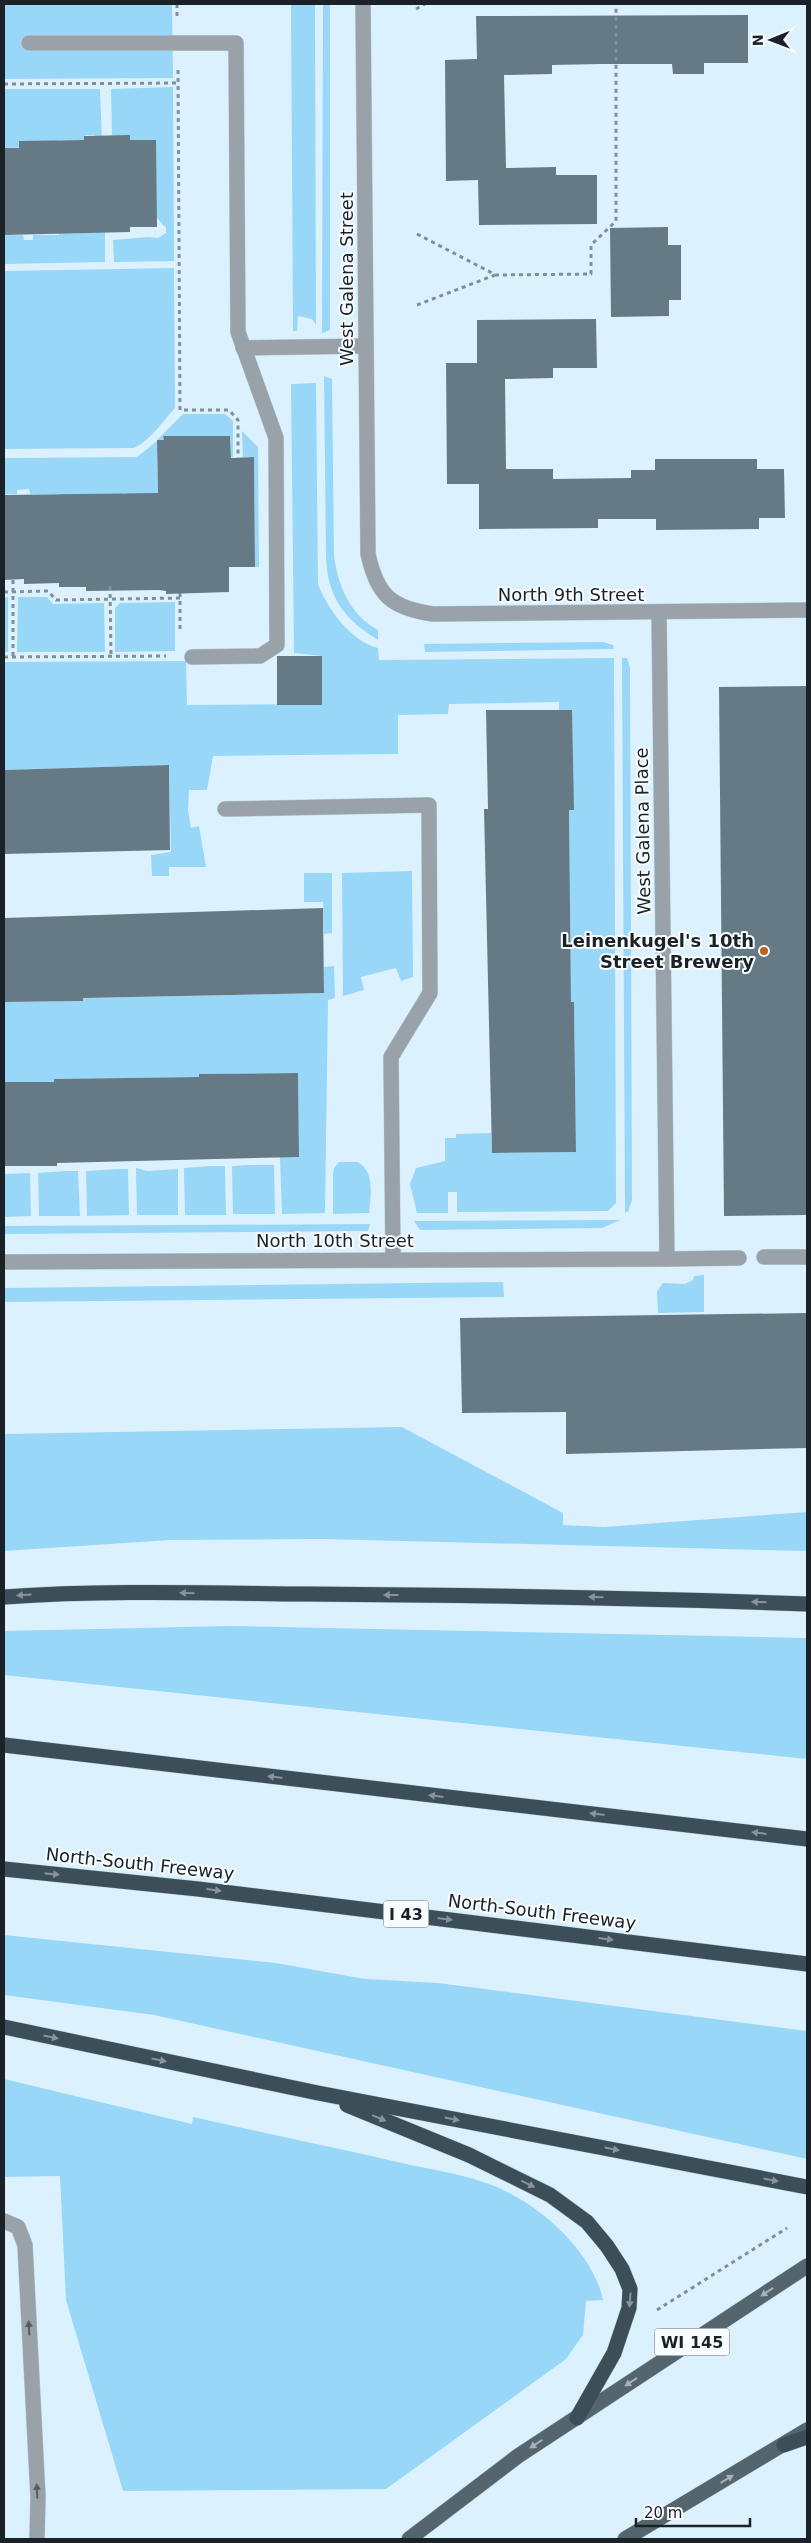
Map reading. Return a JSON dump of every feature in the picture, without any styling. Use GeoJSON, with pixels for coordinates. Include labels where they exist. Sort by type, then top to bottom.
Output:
{"type":"FeatureCollection","features":[{"type":"Feature","properties":{"kind":"highway"},"geometry":{"type":"LineString","coordinates":[[4,1597],[130,1592],[591,1596],[807,1604]]}},
{"type":"Feature","properties":{"kind":"highway"},"geometry":{"type":"LineString","coordinates":[[4,1745],[807,1839]]}},
{"type":"Feature","properties":{"kind":"highway","name":"North-South Freeway"},"geometry":{"type":"LineString","coordinates":[[4,1869],[198,1888],[807,1964]]}},
{"type":"Feature","properties":{"kind":"highway"},"geometry":{"type":"LineString","coordinates":[[4,2027],[318,2093],[807,2187]]}},
{"type":"Feature","properties":{"kind":"highway"},"geometry":{"type":"LineString","coordinates":[[318,2093],[469,2155],[550,2195],[587,2222],[607,2246],[622,2269],[630,2289],[629,2308],[614,2354],[577,2418]]}},
{"type":"Feature","properties":{"kind":"highway"},"geometry":{"type":"LineString","coordinates":[[784,2445],[807,2437]]}},
{"type":"Feature","properties":{"kind":"main road","name":"WI 145"},"geometry":{"type":"LineString","coordinates":[[409,2539],[518,2456],[807,2266]]}},
{"type":"Feature","properties":{"kind":"main road"},"geometry":{"type":"LineString","coordinates":[[625,2539],[807,2430]]}},
{"type":"Feature","properties":{"kind":"street","name":"West Galena Street"},"geometry":{"type":"LineString","coordinates":[[364,4],[368,554]]}},
{"type":"Feature","properties":{"kind":"street"},"geometry":{"type":"LineString","coordinates":[[30,43],[236,43],[238,332],[276,438],[277,646],[260,656],[192,657]]}},
{"type":"Feature","properties":{"kind":"street"},"geometry":{"type":"LineString","coordinates":[[244,348],[366,346]]}},
{"type":"Feature","properties":{"kind":"street","name":"North 9th Street"},"geometry":{"type":"LineString","coordinates":[[368,554],[373,575],[386,596],[408,611],[433,614],[807,610]]}},
{"type":"Feature","properties":{"kind":"street","name":"West Galena Place"},"geometry":{"type":"LineString","coordinates":[[659,613],[667,1259]]}},
{"type":"Feature","properties":{"kind":"street"},"geometry":{"type":"LineString","coordinates":[[225,809],[429,805],[430,992],[391,1057],[394,1259]]}},
{"type":"Feature","properties":{"kind":"street"},"geometry":{"type":"LineString","coordinates":[[764,1257],[807,1257]]}},
{"type":"Feature","properties":{"kind":"street","name":"North 10th Street"},"geometry":{"type":"LineString","coordinates":[[4,1262],[739,1258]]}},
{"type":"Feature","properties":{"kind":"street"},"geometry":{"type":"LineString","coordinates":[[4,2221],[18,2227],[25,2245],[37,2488],[37,2539]]}},
{"type":"Feature","properties":{"kind":"path"},"geometry":{"type":"LineString","coordinates":[[177,4],[180,410],[229,410],[238,420],[238,457]]}},
{"type":"Feature","properties":{"kind":"path"},"geometry":{"type":"LineString","coordinates":[[416,8],[425,4]]}},
{"type":"Feature","properties":{"kind":"path"},"geometry":{"type":"LineString","coordinates":[[417,305],[496,275],[591,274],[591,245],[616,221],[616,4]]}},
{"type":"Feature","properties":{"kind":"path"},"geometry":{"type":"LineString","coordinates":[[4,84],[178,83]]}},
{"type":"Feature","properties":{"kind":"path"},"geometry":{"type":"LineString","coordinates":[[417,234],[496,275]]}},
{"type":"Feature","properties":{"kind":"path"},"geometry":{"type":"LineString","coordinates":[[13,580],[13,657]]}},
{"type":"Feature","properties":{"kind":"path"},"geometry":{"type":"LineString","coordinates":[[110,586],[111,656]]}},
{"type":"Feature","properties":{"kind":"path"},"geometry":{"type":"LineString","coordinates":[[4,592],[48,592],[56,600],[180,598]]}},
{"type":"Feature","properties":{"kind":"path"},"geometry":{"type":"LineString","coordinates":[[180,593],[180,637]]}},
{"type":"Feature","properties":{"kind":"path"},"geometry":{"type":"LineString","coordinates":[[4,657],[171,656]]}},
{"type":"Feature","properties":{"kind":"path"},"geometry":{"type":"LineString","coordinates":[[657,2310],[787,2228]]}},
{"type":"Feature","properties":{"kind":"shaded area"},"geometry":{"type":"Polygon","coordinates":[[[4,4],[172,4],[173,78],[4,79],[4,4]]]}},
{"type":"Feature","properties":{"kind":"shaded area"},"geometry":{"type":"Polygon","coordinates":[[[291,4],[315,4],[316,325],[312,319],[298,316],[297,331],[293,331],[291,4]]]}},
{"type":"Feature","properties":{"kind":"shaded area"},"geometry":{"type":"Polygon","coordinates":[[[323,4],[330,4],[330,330],[322,333],[323,4]]]}},
{"type":"Feature","properties":{"kind":"shaded area"},"geometry":{"type":"Polygon","coordinates":[[[173,87],[174,261],[114,262],[113,240],[158,238],[166,233],[166,228],[156,217],[156,140],[112,140],[111,89],[173,87]]]}},
{"type":"Feature","properties":{"kind":"shaded area"},"geometry":{"type":"Polygon","coordinates":[[[4,89],[100,89],[102,140],[95,140],[95,135],[85,135],[84,140],[57,140],[57,147],[4,148],[4,89]]]}},
{"type":"Feature","properties":{"kind":"shaded area"},"geometry":{"type":"Polygon","coordinates":[[[105,228],[105,262],[4,264],[4,235],[23,235],[24,240],[33,240],[33,235],[59,235],[59,229],[105,228]]]}},
{"type":"Feature","properties":{"kind":"shaded area"},"geometry":{"type":"Polygon","coordinates":[[[174,268],[175,408],[156,430],[134,448],[4,449],[4,271],[174,268]]]}},
{"type":"Feature","properties":{"kind":"shaded area"},"geometry":{"type":"Polygon","coordinates":[[[324,376],[332,379],[334,555],[336,567],[347,598],[360,616],[378,630],[378,640],[356,624],[340,606],[334,596],[327,572],[324,376]]]}},
{"type":"Feature","properties":{"kind":"shaded area"},"geometry":{"type":"Polygon","coordinates":[[[316,383],[318,584],[334,614],[350,632],[359,639],[378,648],[379,660],[614,658],[616,1203],[608,1211],[457,1212],[457,1192],[448,1192],[448,1213],[417,1213],[410,1184],[416,1168],[445,1161],[445,1138],[456,1138],[456,1134],[491,1133],[492,1153],[576,1152],[574,1002],[571,1002],[569,810],[573,810],[572,710],[559,710],[559,702],[449,704],[448,714],[398,715],[398,754],[213,756],[207,790],[189,790],[188,810],[191,828],[199,826],[206,867],[169,867],[169,876],[152,876],[151,855],[171,852],[169,765],[4,770],[4,662],[186,661],[187,705],[322,704],[322,656],[294,653],[291,384],[316,383]]]}},
{"type":"Feature","properties":{"kind":"shaded area"},"geometry":{"type":"Polygon","coordinates":[[[183,414],[225,414],[233,421],[233,457],[231,457],[230,436],[164,436],[164,440],[157,440],[183,414]]]}},
{"type":"Feature","properties":{"kind":"shaded area"},"geometry":{"type":"Polygon","coordinates":[[[242,431],[258,447],[259,567],[255,567],[254,457],[243,457],[242,431]]]}},
{"type":"Feature","properties":{"kind":"shaded area"},"geometry":{"type":"Polygon","coordinates":[[[157,441],[158,498],[122,493],[121,499],[61,500],[60,494],[30,494],[29,489],[17,490],[17,494],[4,494],[4,458],[137,457],[157,441]]]}},
{"type":"Feature","properties":{"kind":"shaded area"},"geometry":{"type":"Polygon","coordinates":[[[4,597],[8,597],[8,652],[4,652],[4,597]]]}},
{"type":"Feature","properties":{"kind":"shaded area"},"geometry":{"type":"Polygon","coordinates":[[[18,597],[47,597],[53,604],[104,603],[105,652],[17,652],[18,597]]]}},
{"type":"Feature","properties":{"kind":"shaded area"},"geometry":{"type":"Polygon","coordinates":[[[175,602],[175,651],[115,652],[115,608],[120,603],[175,602]]]}},
{"type":"Feature","properties":{"kind":"shaded area"},"geometry":{"type":"Polygon","coordinates":[[[603,642],[613,645],[614,649],[425,652],[424,644],[603,642]]]}},
{"type":"Feature","properties":{"kind":"shaded area"},"geometry":{"type":"Polygon","coordinates":[[[622,658],[627,658],[630,668],[632,1200],[628,1212],[625,1212],[622,658]]]}},
{"type":"Feature","properties":{"kind":"shaded area"},"geometry":{"type":"Polygon","coordinates":[[[412,871],[413,977],[401,981],[396,968],[361,977],[364,990],[343,996],[342,873],[412,871]]]}},
{"type":"Feature","properties":{"kind":"shaded area"},"geometry":{"type":"Polygon","coordinates":[[[304,873],[332,873],[332,933],[324,934],[323,902],[304,902],[304,873]]]}},
{"type":"Feature","properties":{"kind":"shaded area"},"geometry":{"type":"Polygon","coordinates":[[[334,966],[335,998],[328,1000],[325,1213],[282,1214],[280,1157],[299,1156],[298,1073],[200,1074],[199,1077],[54,1079],[54,1082],[4,1082],[4,1002],[82,1001],[83,998],[324,993],[324,967],[334,966]]]}},
{"type":"Feature","properties":{"kind":"shaded area"},"geometry":{"type":"Polygon","coordinates":[[[339,1162],[358,1162],[367,1172],[371,1185],[369,1213],[333,1214],[333,1173],[334,1168],[339,1162]]]}},
{"type":"Feature","properties":{"kind":"shaded area"},"geometry":{"type":"Polygon","coordinates":[[[274,1165],[275,1214],[233,1214],[232,1166],[274,1165]]]}},
{"type":"Feature","properties":{"kind":"shaded area"},"geometry":{"type":"Polygon","coordinates":[[[225,1166],[226,1215],[185,1215],[184,1168],[225,1166]]]}},
{"type":"Feature","properties":{"kind":"shaded area"},"geometry":{"type":"Polygon","coordinates":[[[136,1168],[147,1171],[178,1169],[178,1215],[137,1215],[136,1168]]]}},
{"type":"Feature","properties":{"kind":"shaded area"},"geometry":{"type":"Polygon","coordinates":[[[128,1169],[129,1215],[87,1216],[86,1171],[128,1169]]]}},
{"type":"Feature","properties":{"kind":"shaded area"},"geometry":{"type":"Polygon","coordinates":[[[78,1171],[80,1216],[39,1216],[38,1173],[78,1171]]]}},
{"type":"Feature","properties":{"kind":"shaded area"},"geometry":{"type":"Polygon","coordinates":[[[30,1173],[31,1216],[4,1217],[4,1174],[30,1173]]]}},
{"type":"Feature","properties":{"kind":"shaded area"},"geometry":{"type":"Polygon","coordinates":[[[620,1220],[602,1228],[420,1230],[414,1221],[620,1220]]]}},
{"type":"Feature","properties":{"kind":"shaded area"},"geometry":{"type":"Polygon","coordinates":[[[370,1224],[368,1231],[4,1234],[4,1226],[370,1224]]]}},
{"type":"Feature","properties":{"kind":"shaded area"},"geometry":{"type":"Polygon","coordinates":[[[704,1275],[704,1312],[658,1313],[657,1291],[663,1283],[685,1284],[693,1280],[694,1276],[704,1275]]]}},
{"type":"Feature","properties":{"kind":"shaded area"},"geometry":{"type":"Polygon","coordinates":[[[503,1282],[504,1297],[4,1302],[4,1288],[503,1282]]]}},
{"type":"Feature","properties":{"kind":"shaded area"},"geometry":{"type":"Polygon","coordinates":[[[402,1427],[563,1513],[563,1525],[603,1527],[807,1512],[807,1551],[322,1539],[170,1540],[4,1551],[4,1434],[402,1427]]]}},
{"type":"Feature","properties":{"kind":"shaded area"},"geometry":{"type":"Polygon","coordinates":[[[230,1626],[807,1638],[807,1759],[4,1675],[4,1631],[230,1626]]]}},
{"type":"Feature","properties":{"kind":"shaded area"},"geometry":{"type":"Polygon","coordinates":[[[4,1935],[276,1963],[365,1979],[438,1983],[807,2031],[807,2159],[154,2015],[4,1995],[4,1935]]]}},
{"type":"Feature","properties":{"kind":"shaded area"},"geometry":{"type":"Polygon","coordinates":[[[4,2079],[192,2124],[193,2117],[453,2174],[502,2189],[540,2212],[573,2244],[597,2281],[603,2300],[586,2301],[583,2335],[566,2359],[386,2489],[123,2491],[66,2300],[60,2176],[4,2177],[4,2079]]]}},
{"type":"Feature","properties":{"kind":"building"},"geometry":{"type":"Polygon","coordinates":[[[748,15],[748,63],[704,63],[704,74],[673,74],[672,64],[601,64],[552,65],[552,74],[504,75],[506,168],[556,167],[556,175],[597,175],[597,224],[479,225],[478,180],[446,181],[445,60],[477,59],[476,16],[748,15]]]}},
{"type":"Feature","properties":{"kind":"building"},"geometry":{"type":"Polygon","coordinates":[[[130,135],[130,140],[156,140],[157,227],[130,227],[130,232],[4,235],[4,148],[19,148],[19,141],[84,140],[84,136],[130,135]]]}},
{"type":"Feature","properties":{"kind":"building"},"geometry":{"type":"Polygon","coordinates":[[[668,227],[668,245],[681,245],[681,300],[669,300],[669,316],[611,317],[610,228],[668,227]]]}},
{"type":"Feature","properties":{"kind":"building"},"geometry":{"type":"Polygon","coordinates":[[[596,319],[597,368],[553,368],[553,378],[505,379],[506,469],[553,469],[553,479],[631,478],[631,470],[655,470],[655,459],[757,459],[757,469],[784,469],[785,518],[759,518],[759,529],[656,530],[656,519],[598,519],[598,528],[479,529],[479,484],[447,484],[446,363],[477,363],[477,320],[596,319]]]}},
{"type":"Feature","properties":{"kind":"building"},"geometry":{"type":"Polygon","coordinates":[[[163,436],[230,436],[231,458],[254,457],[255,567],[229,567],[229,592],[166,594],[166,591],[159,590],[86,591],[86,587],[59,587],[59,583],[24,584],[24,579],[4,580],[4,495],[158,493],[157,440],[164,440],[163,436]]]}},
{"type":"Feature","properties":{"kind":"building"},"geometry":{"type":"Polygon","coordinates":[[[277,656],[322,656],[322,705],[277,705],[277,656]]]}},
{"type":"Feature","properties":{"kind":"building"},"geometry":{"type":"Polygon","coordinates":[[[807,686],[807,1215],[724,1216],[719,687],[807,686]]]}},
{"type":"Feature","properties":{"kind":"building"},"geometry":{"type":"Polygon","coordinates":[[[486,710],[572,710],[574,810],[569,810],[571,1002],[574,1002],[576,1152],[492,1153],[484,809],[488,809],[486,710]]]}},
{"type":"Feature","properties":{"kind":"building"},"geometry":{"type":"Polygon","coordinates":[[[169,765],[170,850],[4,854],[4,770],[169,765]]]}},
{"type":"Feature","properties":{"kind":"building"},"geometry":{"type":"Polygon","coordinates":[[[323,908],[324,993],[83,998],[83,1001],[4,1002],[4,918],[323,908]]]}},
{"type":"Feature","properties":{"kind":"building"},"geometry":{"type":"Polygon","coordinates":[[[298,1073],[299,1157],[57,1163],[57,1166],[4,1166],[4,1082],[54,1082],[54,1079],[199,1077],[199,1074],[298,1073]]]}},
{"type":"Feature","properties":{"kind":"building"},"geometry":{"type":"Polygon","coordinates":[[[807,1313],[807,1448],[566,1454],[566,1412],[462,1413],[460,1318],[807,1313]]]}},
{"type":"Feature","properties":{"kind":"place","name":"Leinenkugel's 10th Street Brewery"},"geometry":{"type":"Point","coordinates":[764,951]}}]}
